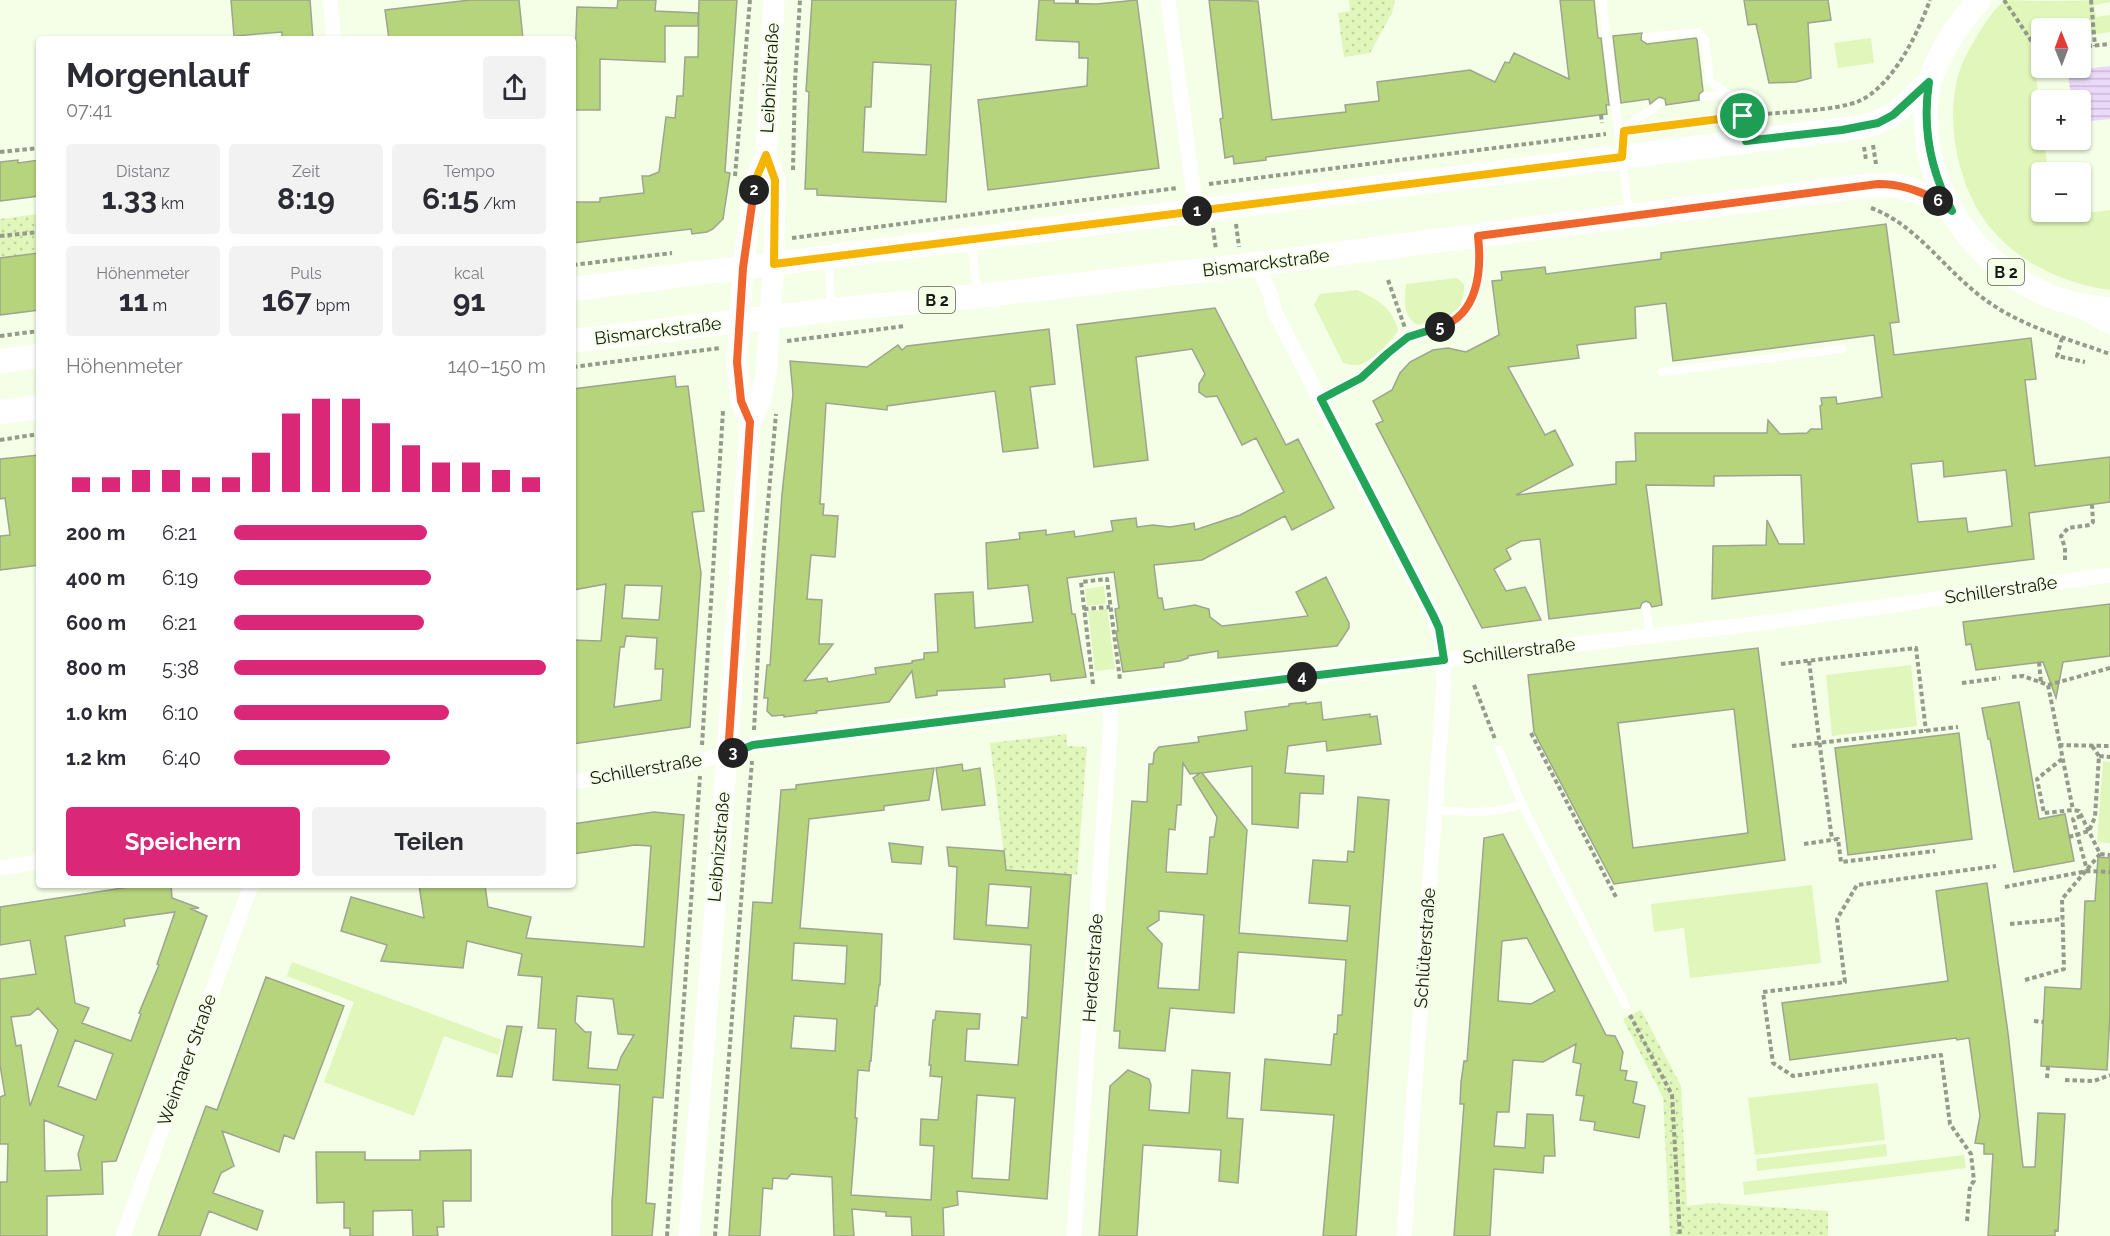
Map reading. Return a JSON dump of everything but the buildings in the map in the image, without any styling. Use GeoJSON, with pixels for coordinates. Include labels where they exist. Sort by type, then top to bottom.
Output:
{"type":"FeatureCollection","features":[{"type":"Feature","properties":{"kind":"main road"},"geometry":{"type":"LineString","coordinates":[[1952,211],[1938,183],[1930,153],[1926,104],[1929,82],[1963,10],[1979,0]]}},
{"type":"Feature","properties":{"kind":"main road"},"geometry":{"type":"LineString","coordinates":[[576,289],[1842,130],[1878,123],[1893,115],[1929,82]]}},
{"type":"Feature","properties":{"kind":"main road","name":"Bismarckstraße"},"geometry":{"type":"LineString","coordinates":[[576,341],[740,320],[1257,264],[1856,186],[1894,184],[1928,195],[1952,211]]}},
{"type":"Feature","properties":{"kind":"main road","name":"B 2"},"geometry":{"type":"LineString","coordinates":[[1952,211],[1976,244],[2005,271],[2045,295],[2079,305],[2110,309]]}},
{"type":"Feature","properties":{"kind":"main road"},"geometry":{"type":"LineString","coordinates":[[0,361],[36,356]]}},
{"type":"Feature","properties":{"kind":"main road"},"geometry":{"type":"LineString","coordinates":[[0,412],[36,407]]}},
{"type":"Feature","properties":{"kind":"street"},"geometry":{"type":"LineString","coordinates":[[330,0],[334,36]]}},
{"type":"Feature","properties":{"kind":"street","name":"Leibnizstraße"},"geometry":{"type":"LineString","coordinates":[[750,422],[741,401],[737,362],[743,268],[755,181],[766,155],[774,0]]}},
{"type":"Feature","properties":{"kind":"street"},"geometry":{"type":"LineString","coordinates":[[1168,0],[1196,211]]}},
{"type":"Feature","properties":{"kind":"street","name":"Leibnizstraße"},"geometry":{"type":"LineString","coordinates":[[689,1236],[728,755],[750,422],[760,402],[766,374],[771,317],[775,180],[766,155]]}},
{"type":"Feature","properties":{"kind":"street","name":"Schlüterstraße"},"geometry":{"type":"LineString","coordinates":[[1257,264],[1271,296],[1274,311],[1433,615],[1439,628],[1444,660],[1404,1236]]}},
{"type":"Feature","properties":{"kind":"street"},"geometry":{"type":"LineString","coordinates":[[2079,305],[2110,324]]}},
{"type":"Feature","properties":{"kind":"street","name":"Schillerstraße"},"geometry":{"type":"LineString","coordinates":[[576,781],[728,755],[753,745],[1763,622],[2110,575]]}},
{"type":"Feature","properties":{"kind":"street","name":"Herderstraße"},"geometry":{"type":"LineString","coordinates":[[1074,1236],[1111,721],[1109,700]]}},
{"type":"Feature","properties":{"kind":"street"},"geometry":{"type":"LineString","coordinates":[[0,868],[36,862]]}},
{"type":"Feature","properties":{"kind":"street","name":"Weimarer Straße"},"geometry":{"type":"LineString","coordinates":[[123,1236],[250,888]]}},
{"type":"Feature","properties":{"kind":"lane"},"geometry":{"type":"LineString","coordinates":[[1602,0],[1622,131],[1622,157],[1630,217]]}},
{"type":"Feature","properties":{"kind":"lane"},"geometry":{"type":"LineString","coordinates":[[1650,39],[1698,32],[1706,81],[1728,94],[1738,105],[1743,116],[1746,141]]}},
{"type":"Feature","properties":{"kind":"lane"},"geometry":{"type":"LineString","coordinates":[[1704,97],[1728,94]]}},
{"type":"Feature","properties":{"kind":"lane"},"geometry":{"type":"LineString","coordinates":[[1622,131],[1660,103]]}},
{"type":"Feature","properties":{"kind":"lane"},"geometry":{"type":"LineString","coordinates":[[1321,399],[1361,378],[1408,337],[1452,323],[1462,315],[1474,297],[1478,280],[1480,250],[1478,236]]}},
{"type":"Feature","properties":{"kind":"lane"},"geometry":{"type":"LineString","coordinates":[[971,240],[978,296]]}},
{"type":"Feature","properties":{"kind":"lane"},"geometry":{"type":"LineString","coordinates":[[829,258],[831,310]]}},
{"type":"Feature","properties":{"kind":"lane"},"geometry":{"type":"LineString","coordinates":[[1662,372],[1842,350]]}},
{"type":"Feature","properties":{"kind":"lane"},"geometry":{"type":"LineString","coordinates":[[1646,607],[1650,635]]}},
{"type":"Feature","properties":{"kind":"lane"},"geometry":{"type":"LineString","coordinates":[[1499,748],[1522,804],[1626,1006]]}},
{"type":"Feature","properties":{"kind":"lane"},"geometry":{"type":"LineString","coordinates":[[1435,810],[1488,812],[1506,810],[1522,804]]}},
{"type":"Feature","properties":{"kind":"path"},"geometry":{"type":"LineString","coordinates":[[734,183],[750,0]]}},
{"type":"Feature","properties":{"kind":"path"},"geometry":{"type":"LineString","coordinates":[[793,177],[800,0]]}},
{"type":"Feature","properties":{"kind":"path"},"geometry":{"type":"LineString","coordinates":[[1192,186],[1743,116],[1839,106],[1868,99],[1898,66],[1930,0]]}},
{"type":"Feature","properties":{"kind":"path"},"geometry":{"type":"LineString","coordinates":[[2004,0],[2031,40]]}},
{"type":"Feature","properties":{"kind":"path"},"geometry":{"type":"LineString","coordinates":[[2091,0],[2095,46]]}},
{"type":"Feature","properties":{"kind":"path"},"geometry":{"type":"LineString","coordinates":[[2091,46],[2110,44]]}},
{"type":"Feature","properties":{"kind":"path"},"geometry":{"type":"LineString","coordinates":[[1601,115],[1602,123]]}},
{"type":"Feature","properties":{"kind":"path"},"geometry":{"type":"LineString","coordinates":[[1873,146],[1875,159]]}},
{"type":"Feature","properties":{"kind":"path"},"geometry":{"type":"LineString","coordinates":[[1864,147],[1866,160]]}},
{"type":"Feature","properties":{"kind":"path"},"geometry":{"type":"LineString","coordinates":[[0,152],[36,148]]}},
{"type":"Feature","properties":{"kind":"path"},"geometry":{"type":"LineString","coordinates":[[812,235],[1166,189]]}},
{"type":"Feature","properties":{"kind":"path"},"geometry":{"type":"LineString","coordinates":[[1882,212],[1896,219],[1974,291],[2006,313],[2062,338],[2110,354]]}},
{"type":"Feature","properties":{"kind":"path"},"geometry":{"type":"LineString","coordinates":[[0,236],[36,232]]}},
{"type":"Feature","properties":{"kind":"path"},"geometry":{"type":"LineString","coordinates":[[1388,280],[1408,337]]}},
{"type":"Feature","properties":{"kind":"path"},"geometry":{"type":"LineString","coordinates":[[0,336],[36,331]]}},
{"type":"Feature","properties":{"kind":"path"},"geometry":{"type":"LineString","coordinates":[[2062,338],[2057,356],[2085,362]]}},
{"type":"Feature","properties":{"kind":"path"},"geometry":{"type":"LineString","coordinates":[[576,367],[697,352]]}},
{"type":"Feature","properties":{"kind":"path"},"geometry":{"type":"LineString","coordinates":[[716,1236],[753,745],[763,559],[777,403]]}},
{"type":"Feature","properties":{"kind":"path"},"geometry":{"type":"LineString","coordinates":[[667,1236],[701,760],[723,407]]}},
{"type":"Feature","properties":{"kind":"path"},"geometry":{"type":"LineString","coordinates":[[0,440],[36,434]]}},
{"type":"Feature","properties":{"kind":"path"},"geometry":{"type":"LineString","coordinates":[[2065,560],[2065,548],[2061,536],[2068,528],[2091,525],[2093,522],[2092,505]]}},
{"type":"Feature","properties":{"kind":"path"},"geometry":{"type":"LineString","coordinates":[[1093,684],[1081,582],[1107,579],[1119,680]]}},
{"type":"Feature","properties":{"kind":"path"},"geometry":{"type":"LineString","coordinates":[[1084,609],[1110,607]]}},
{"type":"Feature","properties":{"kind":"path"},"geometry":{"type":"LineString","coordinates":[[1781,664],[1916,648],[1926,730]]}},
{"type":"Feature","properties":{"kind":"path"},"geometry":{"type":"LineString","coordinates":[[1809,661],[1832,840]]}},
{"type":"Feature","properties":{"kind":"path"},"geometry":{"type":"LineString","coordinates":[[2039,662],[2041,682]]}},
{"type":"Feature","properties":{"kind":"path"},"geometry":{"type":"LineString","coordinates":[[2012,677],[2022,675],[2048,685],[2110,668]]}},
{"type":"Feature","properties":{"kind":"path"},"geometry":{"type":"LineString","coordinates":[[1962,683],[2000,678]]}},
{"type":"Feature","properties":{"kind":"path"},"geometry":{"type":"LineString","coordinates":[[1474,685],[1499,748]]}},
{"type":"Feature","properties":{"kind":"path"},"geometry":{"type":"LineString","coordinates":[[2048,685],[2073,810]]}},
{"type":"Feature","properties":{"kind":"path"},"geometry":{"type":"LineString","coordinates":[[1792,746],[1958,727]]}},
{"type":"Feature","properties":{"kind":"path"},"geometry":{"type":"LineString","coordinates":[[1531,733],[1616,897]]}},
{"type":"Feature","properties":{"kind":"path"},"geometry":{"type":"LineString","coordinates":[[2059,745],[2110,746]]}},
{"type":"Feature","properties":{"kind":"path"},"geometry":{"type":"LineString","coordinates":[[2069,837],[2089,831],[2095,817],[2099,756],[2092,746]]}},
{"type":"Feature","properties":{"kind":"path"},"geometry":{"type":"LineString","coordinates":[[2099,756],[2110,757]]}},
{"type":"Feature","properties":{"kind":"path"},"geometry":{"type":"LineString","coordinates":[[2062,759],[2037,779],[2038,797],[2044,813],[2079,811],[2100,854]]}},
{"type":"Feature","properties":{"kind":"path"},"geometry":{"type":"LineString","coordinates":[[2081,816],[2073,819],[2087,871]]}},
{"type":"Feature","properties":{"kind":"path"},"geometry":{"type":"LineString","coordinates":[[1804,844],[1838,840],[1841,862],[1935,851]]}},
{"type":"Feature","properties":{"kind":"path"},"geometry":{"type":"LineString","coordinates":[[2100,854],[2110,855]]}},
{"type":"Feature","properties":{"kind":"path"},"geometry":{"type":"LineString","coordinates":[[2025,980],[2064,969],[2062,898],[2100,854]]}},
{"type":"Feature","properties":{"kind":"path"},"geometry":{"type":"LineString","coordinates":[[1968,1221],[1970,1186],[1974,1181],[1971,1154],[1950,1124],[1941,1055],[1793,1076],[1773,1063],[1763,992],[1845,982],[1837,919],[1857,885],[1996,866]]}},
{"type":"Feature","properties":{"kind":"path"},"geometry":{"type":"LineString","coordinates":[[2005,887],[2087,871],[2110,872]]}},
{"type":"Feature","properties":{"kind":"path"},"geometry":{"type":"LineString","coordinates":[[2010,924],[2063,919]]}},
{"type":"Feature","properties":{"kind":"path"},"geometry":{"type":"LineString","coordinates":[[1626,1006],[1672,1095],[1680,1236]]}},
{"type":"Feature","properties":{"kind":"path"},"geometry":{"type":"LineString","coordinates":[[2034,1021],[2043,1022]]}},
{"type":"Feature","properties":{"kind":"path"},"geometry":{"type":"LineString","coordinates":[[2047,1078],[2048,1067]]}},
{"type":"Feature","properties":{"kind":"path"},"geometry":{"type":"LineString","coordinates":[[2065,1080],[2094,1081],[2110,1075]]}},
{"type":"Feature","properties":{"kind":"green space"},"geometry":{"type":"Polygon","coordinates":[[[1349,0],[1395,0],[1392,13],[1370,53],[1344,57],[1338,13],[1350,11],[1349,0]]]}},
{"type":"Feature","properties":{"kind":"green space"},"geometry":{"type":"Polygon","coordinates":[[[2005,0],[2110,0],[2110,2],[2094,5],[2096,17],[2110,15],[2110,32],[2091,35],[2091,18],[2031,18],[2031,78],[2036,78],[2038,90],[2031,90],[2031,150],[2045,150],[2047,162],[2031,162],[2031,222],[2091,222],[2091,212],[2110,210],[2110,290],[2062,278],[2018,254],[1994,232],[1981,215],[1971,196],[1962,174],[1957,152],[1953,106],[1956,84],[1964,60],[1993,12],[2005,0]]]}},
{"type":"Feature","properties":{"kind":"green space"},"geometry":{"type":"Polygon","coordinates":[[[1871,38],[1874,63],[1838,68],[1834,43],[1871,38]]]}},
{"type":"Feature","properties":{"kind":"green space"},"geometry":{"type":"Polygon","coordinates":[[[36,214],[36,253],[0,258],[0,219],[36,214]]]}},
{"type":"Feature","properties":{"kind":"green space"},"geometry":{"type":"Polygon","coordinates":[[[1457,278],[1464,284],[1461,304],[1456,310],[1444,317],[1418,325],[1413,322],[1406,307],[1406,284],[1457,278]]]}},
{"type":"Feature","properties":{"kind":"green space"},"geometry":{"type":"Polygon","coordinates":[[[1357,290],[1383,305],[1396,322],[1398,330],[1375,356],[1355,365],[1343,363],[1314,305],[1320,294],[1357,290]]]}},
{"type":"Feature","properties":{"kind":"green space"},"geometry":{"type":"Polygon","coordinates":[[[1104,586],[1106,604],[1087,606],[1085,589],[1104,586]]]}},
{"type":"Feature","properties":{"kind":"green space"},"geometry":{"type":"Polygon","coordinates":[[[1107,609],[1115,669],[1095,671],[1088,611],[1107,609]]]}},
{"type":"Feature","properties":{"kind":"green space"},"geometry":{"type":"Polygon","coordinates":[[[1911,665],[1917,726],[1832,736],[1826,675],[1911,665]]]}},
{"type":"Feature","properties":{"kind":"green space"},"geometry":{"type":"Polygon","coordinates":[[[1067,734],[1067,746],[1087,747],[1077,875],[1006,870],[990,743],[1067,734]]]}},
{"type":"Feature","properties":{"kind":"green space"},"geometry":{"type":"Polygon","coordinates":[[[2103,761],[2110,762],[2110,843],[2097,842],[2103,761]]]}},
{"type":"Feature","properties":{"kind":"green space"},"geometry":{"type":"Polygon","coordinates":[[[1812,885],[1821,963],[1690,978],[1684,928],[1654,932],[1651,904],[1812,885]]]}},
{"type":"Feature","properties":{"kind":"green space"},"geometry":{"type":"Polygon","coordinates":[[[292,962],[502,1040],[498,1055],[444,1036],[414,1116],[324,1082],[354,1002],[287,976],[292,962]]]}},
{"type":"Feature","properties":{"kind":"green space"},"geometry":{"type":"Polygon","coordinates":[[[1641,1010],[1681,1086],[1687,1206],[1713,1203],[1828,1211],[1828,1236],[1670,1236],[1663,1098],[1623,1019],[1641,1010]]]}},
{"type":"Feature","properties":{"kind":"green space"},"geometry":{"type":"Polygon","coordinates":[[[1878,1083],[1885,1140],[1755,1155],[1748,1098],[1878,1083]]]}},
{"type":"Feature","properties":{"kind":"green space"},"geometry":{"type":"Polygon","coordinates":[[[1886,1144],[1887,1156],[1757,1171],[1756,1159],[1886,1144]]]}},
{"type":"Feature","properties":{"kind":"green space"},"geometry":{"type":"Polygon","coordinates":[[[1964,1155],[1966,1168],[1744,1195],[1743,1182],[1964,1155]]]}},
{"type":"Feature","properties":{"kind":"shaded area"},"geometry":{"type":"Polygon","coordinates":[[[2110,66],[2110,119],[2091,121],[2091,90],[2070,90],[2069,78],[2091,78],[2091,68],[2110,66]]]}},
{"type":"Feature","properties":{"kind":"route"},"geometry":{"type":"LineString","coordinates":[[1929,82],[1926,123],[1930,153],[1935,175],[1952,211],[1915,189],[1894,184],[1878,184],[1478,236],[1480,250],[1478,280],[1474,297],[1462,315],[1452,323],[1408,337],[1361,378],[1321,399],[1433,615],[1439,628],[1444,660],[753,745],[728,755],[750,422],[741,401],[737,362],[743,268],[755,181],[766,155],[775,180],[774,264],[1622,157],[1624,131],[1743,116],[1746,141],[1871,126],[1893,115],[1929,82]]}}]}
